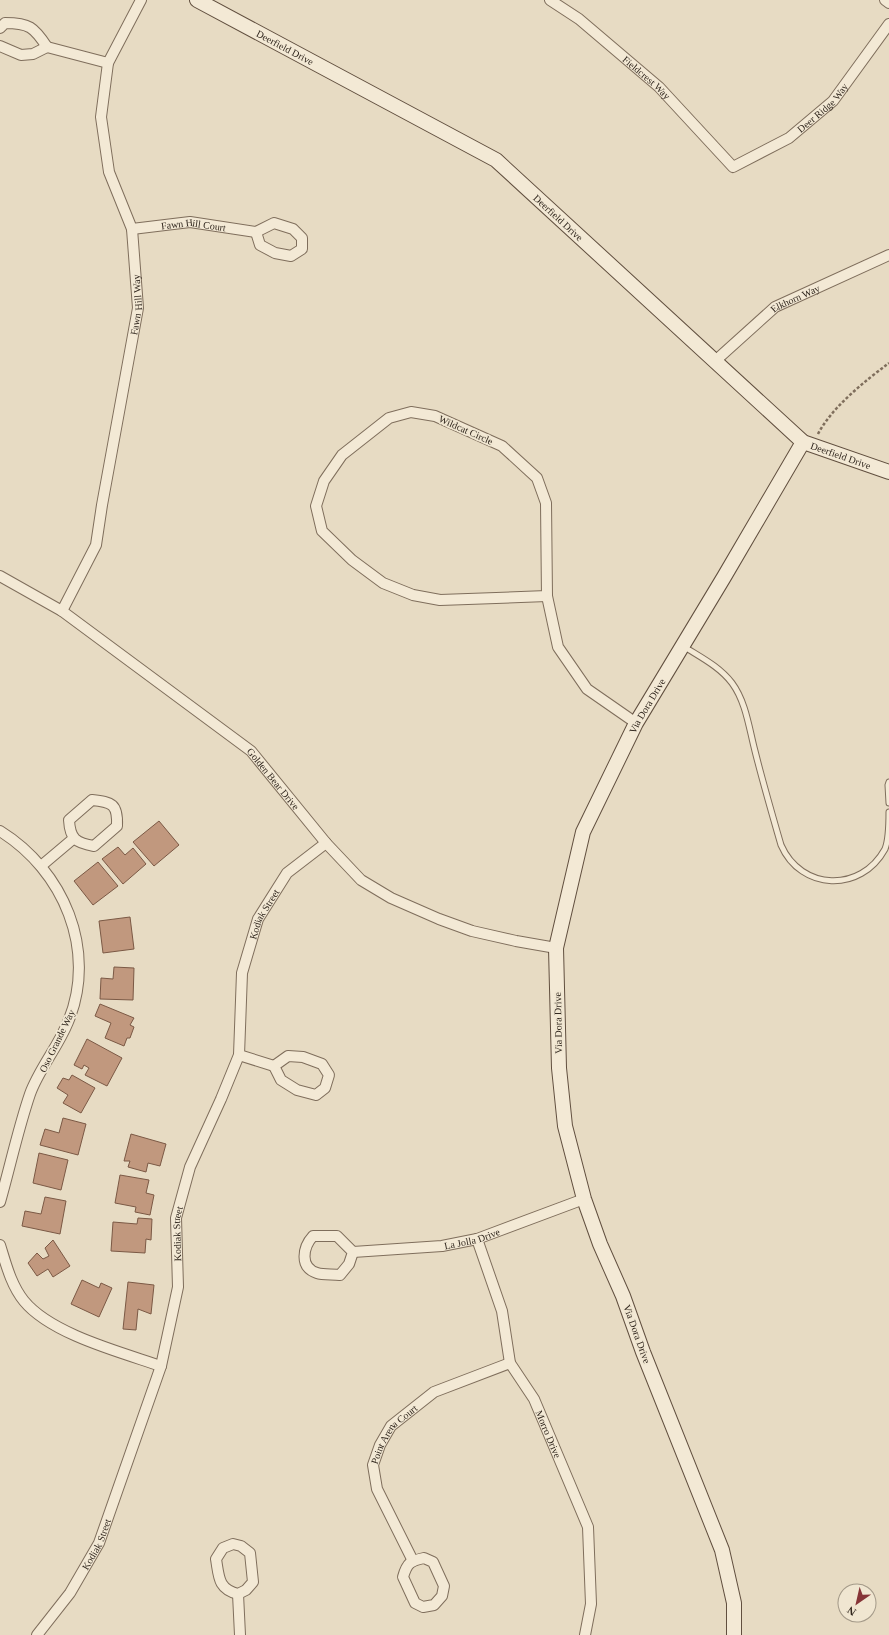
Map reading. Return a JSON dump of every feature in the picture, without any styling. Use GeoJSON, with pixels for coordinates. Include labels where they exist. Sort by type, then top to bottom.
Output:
{"type":"FeatureCollection","features":[{"type":"Feature","properties":{"kind":"street","name":"Fawn Hill Way"},"geometry":{"type":"LineString","coordinates":[[62,611],[96,545],[138,308],[132,229],[109,172],[102,117],[108,63],[141,0]]}},
{"type":"Feature","properties":{"kind":"street","name":"Deerfield Drive"},"geometry":{"type":"LineString","coordinates":[[197,0],[496,160],[714,362],[807,444],[889,472]]}},
{"type":"Feature","properties":{"kind":"street","name":"Fieldcrest Way"},"geometry":{"type":"LineString","coordinates":[[550,0],[579,19],[659,87],[733,167]]}},
{"type":"Feature","properties":{"kind":"street"},"geometry":{"type":"LineString","coordinates":[[885,0],[889,3]]}},
{"type":"Feature","properties":{"kind":"street"},"geometry":{"type":"LineString","coordinates":[[0,28],[5,23],[22,23],[38,32],[47,47]]}},
{"type":"Feature","properties":{"kind":"street","name":"Deer Ridge Way"},"geometry":{"type":"LineString","coordinates":[[733,167],[789,138],[833,101],[889,24]]}},
{"type":"Feature","properties":{"kind":"street"},"geometry":{"type":"LineString","coordinates":[[0,46],[21,55],[33,54],[47,47],[108,63]]}},
{"type":"Feature","properties":{"kind":"street","name":"Fawn Hill Court"},"geometry":{"type":"LineString","coordinates":[[132,229],[190,222],[256,232]]}},
{"type":"Feature","properties":{"kind":"street","name":"Elkhorn Way"},"geometry":{"type":"LineString","coordinates":[[714,362],[775,307],[889,255]]}},
{"type":"Feature","properties":{"kind":"street","name":"Wildcat Circle"},"geometry":{"type":"LineString","coordinates":[[547,596],[440,600],[413,596],[383,583],[352,560],[322,530],[316,506],[324,481],[342,455],[389,418],[411,412],[435,416],[502,446],[537,478],[546,503],[547,596],[558,647],[587,689],[636,723]]}},
{"type":"Feature","properties":{"kind":"street","name":"Via Dora Drive"},"geometry":{"type":"LineString","coordinates":[[734,1635],[734,1603],[722,1550],[643,1352],[623,1296],[600,1244],[584,1199],[565,1126],[559,1068],[556,948],[583,832],[636,723],[807,444]]}},
{"type":"Feature","properties":{"kind":"street","name":"Golden Bear Drive"},"geometry":{"type":"LineString","coordinates":[[0,576],[62,611],[251,751],[326,843],[361,880],[391,898],[439,919],[472,931],[556,948]]}},
{"type":"Feature","properties":{"kind":"street"},"geometry":{"type":"LineString","coordinates":[[92,800],[104,801],[113,806],[118,813],[118,826],[94,846],[84,845],[73,839],[69,830],[69,820],[92,800]]}},
{"type":"Feature","properties":{"kind":"street","name":"Oso Grande Way"},"geometry":{"type":"LineString","coordinates":[[0,830],[23,846],[54,882],[67,908],[77,936],[79,954],[79,978],[75,1001],[68,1022],[31,1093],[0,1202]]}},
{"type":"Feature","properties":{"kind":"street"},"geometry":{"type":"LineString","coordinates":[[41,866],[73,839]]}},
{"type":"Feature","properties":{"kind":"street","name":"Kodiak Street"},"geometry":{"type":"LineString","coordinates":[[37,1635],[70,1592],[99,1543],[161,1366],[178,1287],[176,1218],[190,1167],[239,1055],[242,973],[258,918],[287,873],[326,843]]}},
{"type":"Feature","properties":{"kind":"street"},"geometry":{"type":"LineString","coordinates":[[239,1055],[274,1066],[281,1080],[297,1090],[316,1095],[325,1088],[328,1075],[322,1064],[303,1057],[288,1056],[274,1066]]}},
{"type":"Feature","properties":{"kind":"street","name":"La Jolla Drive"},"geometry":{"type":"LineString","coordinates":[[353,1252],[442,1246],[477,1239],[584,1199]]}},
{"type":"Feature","properties":{"kind":"street"},"geometry":{"type":"LineString","coordinates":[[313,1236],[337,1236],[353,1252],[348,1264],[340,1274],[317,1273],[308,1266],[303,1254],[307,1242],[313,1236]]}},
{"type":"Feature","properties":{"kind":"street","name":"Morro Drive"},"geometry":{"type":"LineString","coordinates":[[477,1239],[502,1311],[510,1363],[534,1399],[588,1527],[591,1604],[585,1635]]}},
{"type":"Feature","properties":{"kind":"street"},"geometry":{"type":"LineString","coordinates":[[0,1245],[14,1284],[24,1300],[35,1312],[75,1335],[161,1366]]}},
{"type":"Feature","properties":{"kind":"street","name":"Point Arena Court"},"geometry":{"type":"LineString","coordinates":[[413,1561],[378,1489],[373,1465],[380,1445],[391,1426],[434,1392],[510,1363]]}},
{"type":"Feature","properties":{"kind":"street"},"geometry":{"type":"LineString","coordinates":[[233,1544],[241,1546],[250,1553],[253,1582],[246,1590],[238,1594],[229,1592],[220,1583],[216,1559],[223,1548],[233,1544]]}},
{"type":"Feature","properties":{"kind":"street"},"geometry":{"type":"LineString","coordinates":[[424,1558],[433,1562],[444,1586],[442,1596],[434,1605],[423,1607],[414,1602],[403,1577],[406,1567],[413,1561],[424,1558]]}},
{"type":"Feature","properties":{"kind":"street"},"geometry":{"type":"LineString","coordinates":[[238,1594],[240,1635]]}},
{"type":"Feature","properties":{"kind":"lane"},"geometry":{"type":"LineString","coordinates":[[682,646],[720,670],[738,692],[745,711],[780,845],[785,856],[793,865],[817,879],[834,881],[850,880],[866,870],[878,859],[886,848],[889,832],[889,812]]}},
{"type":"Feature","properties":{"kind":"lane"},"geometry":{"type":"LineString","coordinates":[[889,782],[889,803]]}},
{"type":"Feature","properties":{"kind":"path"},"geometry":{"type":"LineString","coordinates":[[807,444],[842,403],[862,384],[889,363]]}},
{"type":"Feature","properties":{"kind":"building"},"geometry":{"type":"Polygon","coordinates":[[[159,821],[179,845],[154,866],[133,842],[159,821]]]}},
{"type":"Feature","properties":{"kind":"building"},"geometry":{"type":"Polygon","coordinates":[[[118,847],[125,855],[133,848],[146,864],[123,884],[102,859],[118,847]]]}},
{"type":"Feature","properties":{"kind":"building"},"geometry":{"type":"Polygon","coordinates":[[[98,862],[118,886],[93,905],[74,881],[98,862]]]}},
{"type":"Feature","properties":{"kind":"building"},"geometry":{"type":"Polygon","coordinates":[[[130,917],[134,949],[103,953],[99,921],[130,917]]]}},
{"type":"Feature","properties":{"kind":"building"},"geometry":{"type":"Polygon","coordinates":[[[114,967],[134,968],[133,1000],[100,999],[101,978],[113,979],[114,967]]]}},
{"type":"Feature","properties":{"kind":"building"},"geometry":{"type":"Polygon","coordinates":[[[100,1004],[134,1018],[130,1025],[134,1027],[130,1038],[127,1038],[124,1046],[105,1038],[111,1023],[95,1016],[100,1004]]]}},
{"type":"Feature","properties":{"kind":"building"},"geometry":{"type":"Polygon","coordinates":[[[87,1039],[122,1058],[107,1086],[85,1075],[89,1068],[84,1065],[82,1069],[74,1065],[87,1039]]]}},
{"type":"Feature","properties":{"kind":"building"},"geometry":{"type":"Polygon","coordinates":[[[72,1075],[95,1088],[81,1113],[63,1103],[68,1095],[57,1088],[63,1078],[69,1080],[72,1075]]]}},
{"type":"Feature","properties":{"kind":"building"},"geometry":{"type":"Polygon","coordinates":[[[63,1118],[86,1124],[78,1155],[40,1145],[45,1129],[59,1133],[63,1118]]]}},
{"type":"Feature","properties":{"kind":"building"},"geometry":{"type":"Polygon","coordinates":[[[131,1134],[166,1144],[160,1166],[148,1163],[146,1172],[128,1167],[130,1161],[124,1161],[131,1134]]]}},
{"type":"Feature","properties":{"kind":"building"},"geometry":{"type":"Polygon","coordinates":[[[39,1153],[68,1160],[61,1190],[33,1183],[39,1153]]]}},
{"type":"Feature","properties":{"kind":"building"},"geometry":{"type":"Polygon","coordinates":[[[120,1175],[149,1180],[146,1193],[154,1195],[150,1215],[135,1212],[136,1207],[115,1203],[120,1175]]]}},
{"type":"Feature","properties":{"kind":"building"},"geometry":{"type":"Polygon","coordinates":[[[45,1197],[66,1201],[60,1234],[22,1226],[25,1211],[41,1214],[45,1197]]]}},
{"type":"Feature","properties":{"kind":"building"},"geometry":{"type":"Polygon","coordinates":[[[138,1218],[152,1219],[151,1240],[146,1239],[145,1253],[111,1251],[113,1222],[137,1224],[138,1218]]]}},
{"type":"Feature","properties":{"kind":"building"},"geometry":{"type":"Polygon","coordinates":[[[53,1240],[70,1266],[53,1277],[48,1269],[37,1276],[28,1263],[37,1253],[43,1259],[49,1256],[45,1248],[53,1240]]]}},
{"type":"Feature","properties":{"kind":"building"},"geometry":{"type":"Polygon","coordinates":[[[82,1280],[99,1288],[101,1283],[112,1288],[99,1317],[71,1304],[82,1280]]]}},
{"type":"Feature","properties":{"kind":"building"},"geometry":{"type":"Polygon","coordinates":[[[128,1282],[154,1285],[151,1314],[138,1309],[136,1330],[123,1329],[128,1282]]]}}]}
